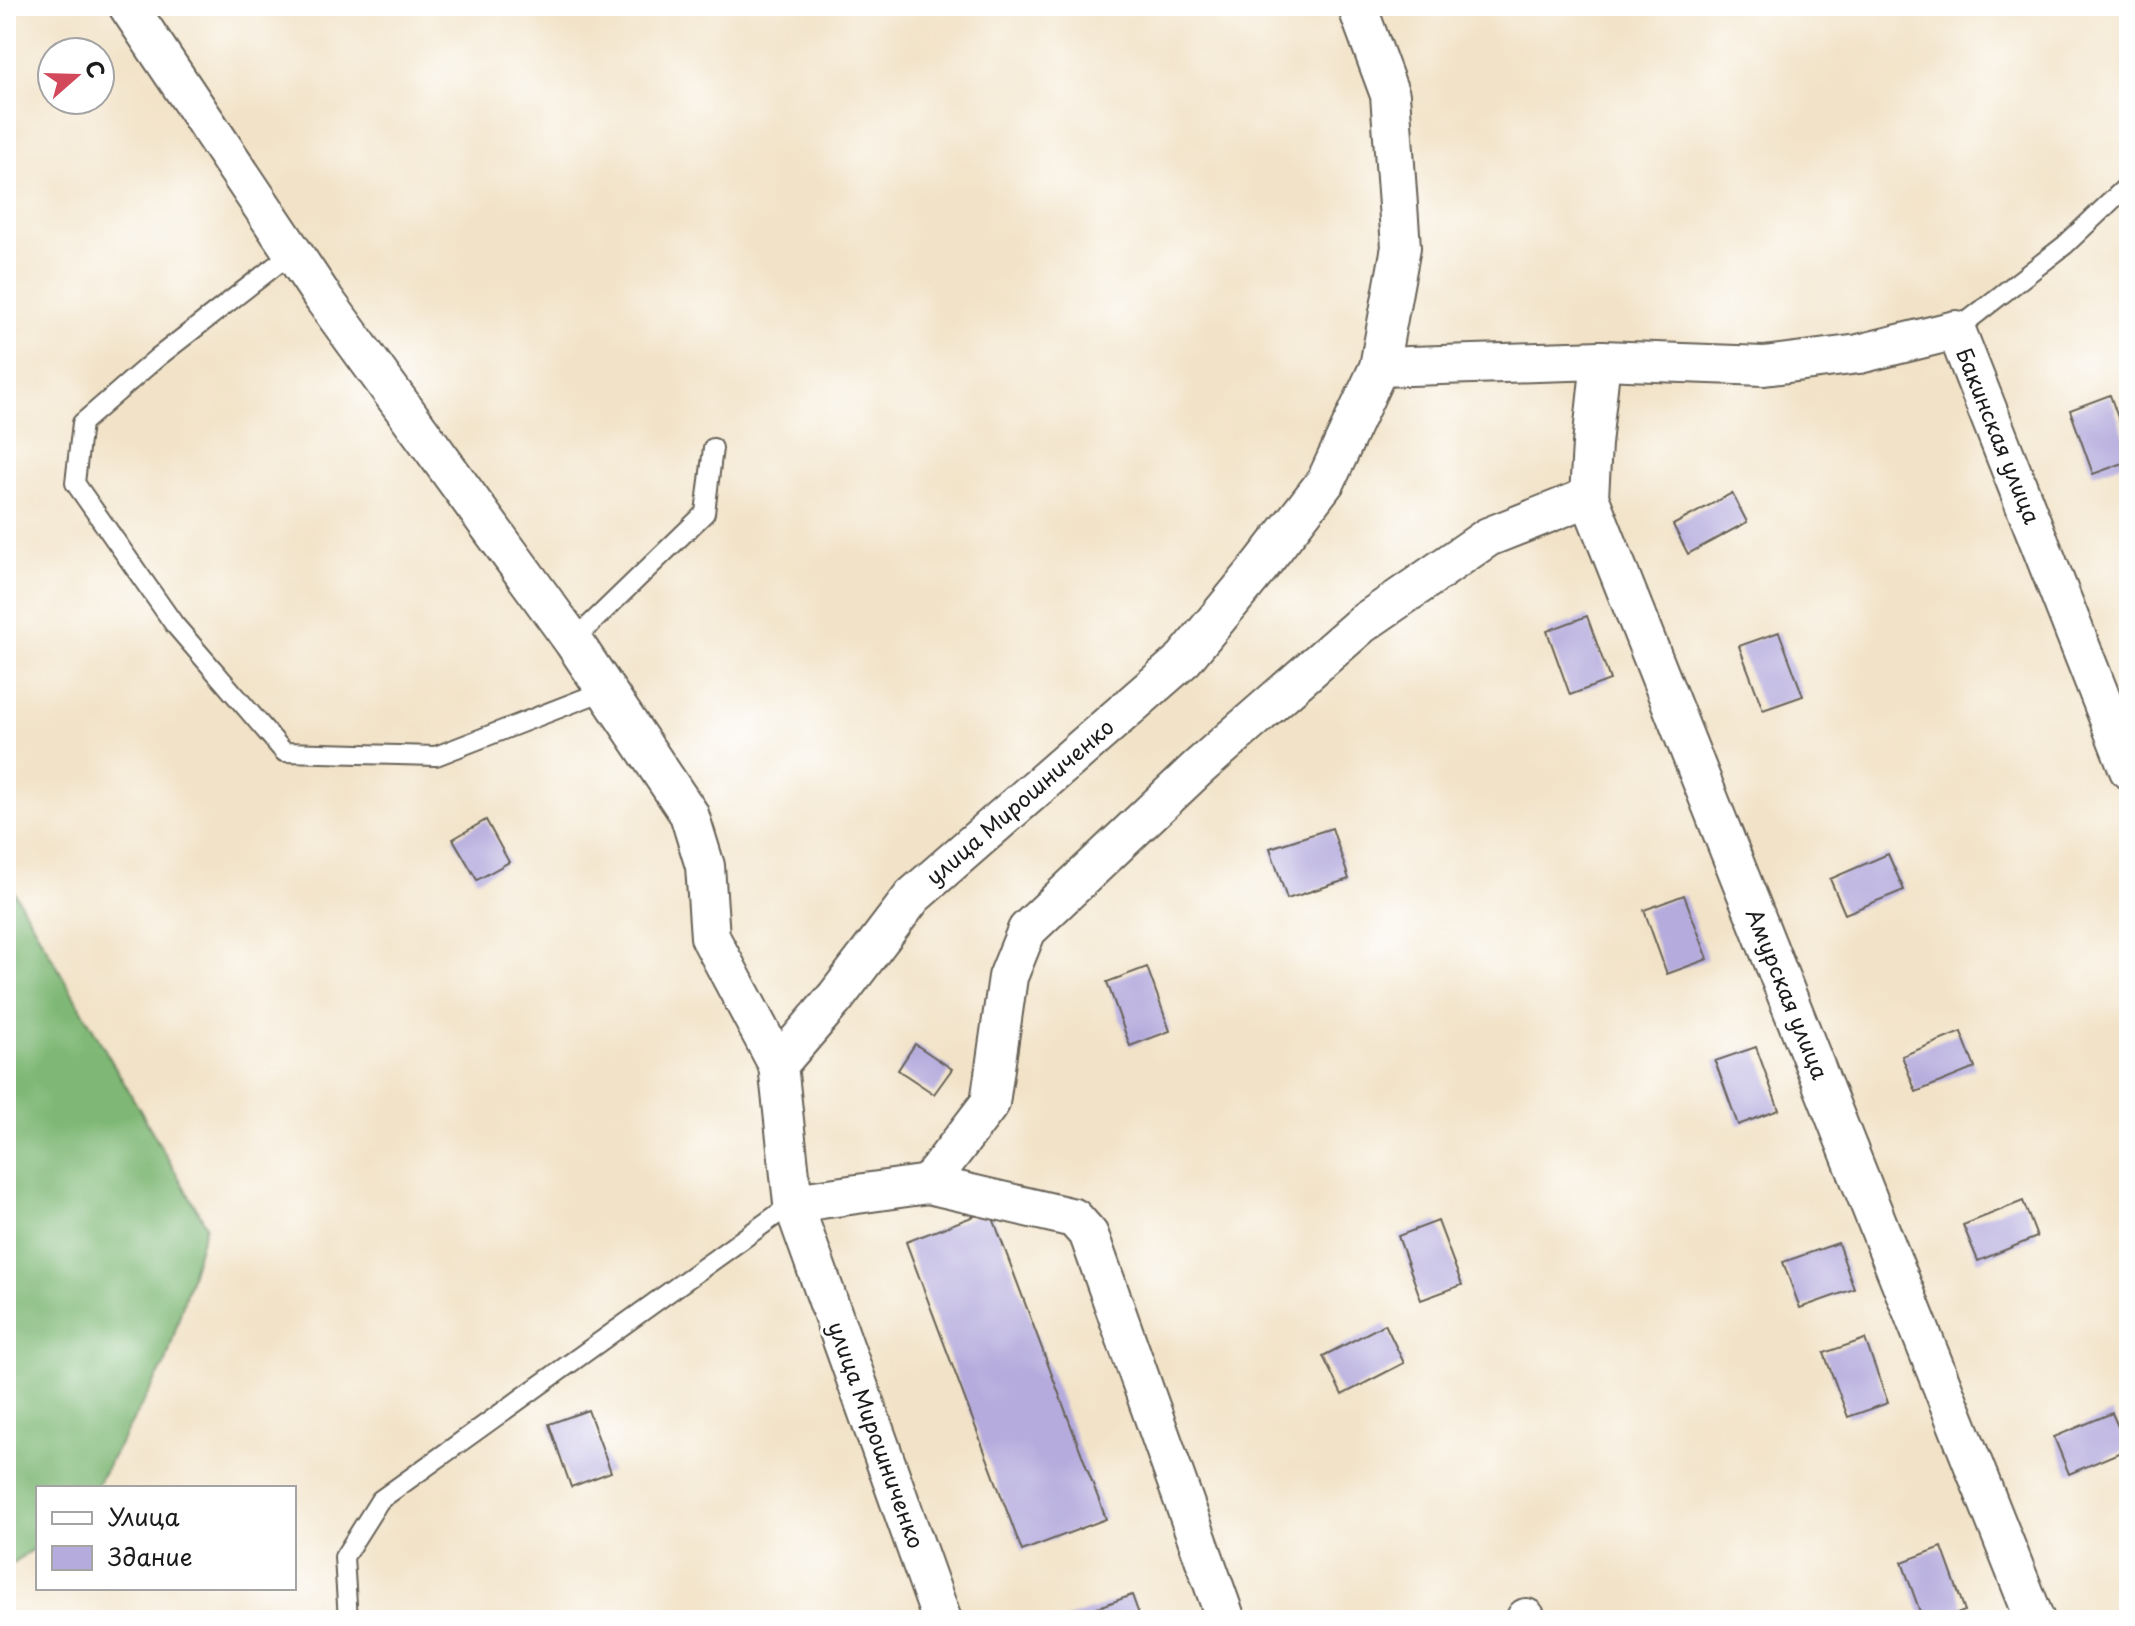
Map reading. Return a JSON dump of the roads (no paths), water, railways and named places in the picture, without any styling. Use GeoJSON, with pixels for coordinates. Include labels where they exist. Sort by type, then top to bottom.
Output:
{"type":"FeatureCollection","features":[{"type":"Feature","properties":{"kind":"street"},"geometry":{"type":"LineString","coordinates":[[128,6],[324,299],[573,641],[689,814],[705,866],[710,937],[778,1065]]}},
{"type":"Feature","properties":{"kind":"street","name":"улица Мирошниченко"},"geometry":{"type":"LineString","coordinates":[[942,1620],[793,1203],[778,1065],[836,997],[913,896],[1184,659],[1326,481],[1379,367],[1401,247],[1390,95],[1357,6]]}},
{"type":"Feature","properties":{"kind":"street","name":"Бакинская улица"},"geometry":{"type":"LineString","coordinates":[[1379,367],[1601,360],[1764,366],[1859,354],[1956,330],[2129,770]]}},
{"type":"Feature","properties":{"kind":"street","name":"Амурская улица"},"geometry":{"type":"LineString","coordinates":[[1601,360],[1589,497],[2035,1620]]}},
{"type":"Feature","properties":{"kind":"street"},"geometry":{"type":"LineString","coordinates":[[928,1184],[990,1103],[1008,977],[1027,930],[1198,768],[1362,624],[1488,537],[1589,497]]}},
{"type":"Feature","properties":{"kind":"street"},"geometry":{"type":"LineString","coordinates":[[793,1203],[928,1184],[1074,1218],[1089,1235],[1226,1620]]}},
{"type":"Feature","properties":{"kind":"lane"},"geometry":{"type":"LineString","coordinates":[[1956,330],[2065,245],[2129,184]]}},
{"type":"Feature","properties":{"kind":"lane"},"geometry":{"type":"LineString","coordinates":[[293,252],[158,357],[82,423],[75,483],[174,624],[284,752],[436,756],[606,690]]}},
{"type":"Feature","properties":{"kind":"lane"},"geometry":{"type":"LineString","coordinates":[[573,641],[705,513],[713,448]]}},
{"type":"Feature","properties":{"kind":"lane"},"geometry":{"type":"LineString","coordinates":[[348,1620],[344,1557],[380,1500],[793,1203]]}}]}
